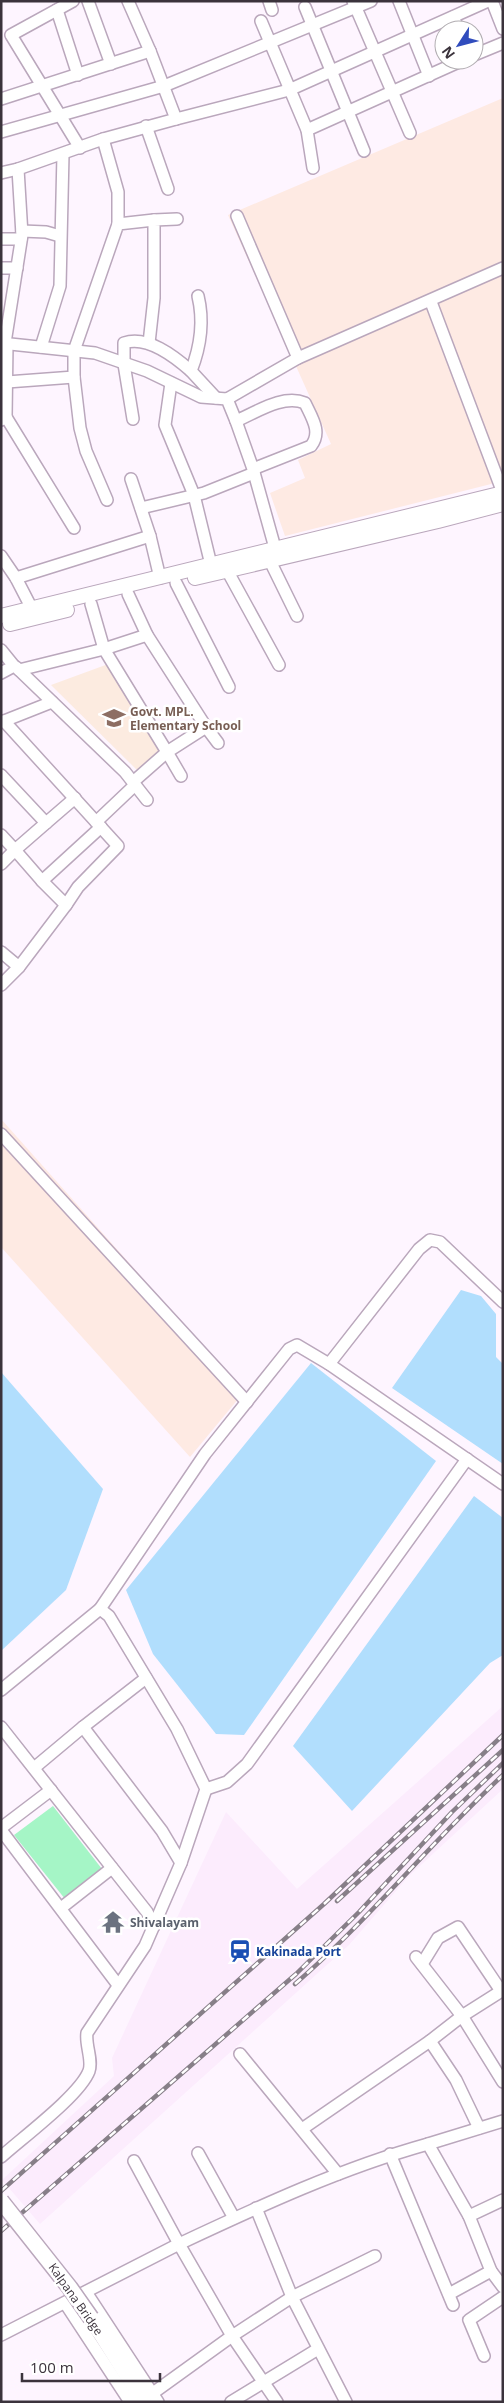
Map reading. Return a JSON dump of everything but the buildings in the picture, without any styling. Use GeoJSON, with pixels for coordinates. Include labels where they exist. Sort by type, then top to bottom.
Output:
{"type":"FeatureCollection","features":[{"type":"Feature","properties":{"kind":"main road","name":"Kalpana Bridge"},"geometry":{"type":"LineString","coordinates":[[1,2201],[152,2399]]}},
{"type":"Feature","properties":{"kind":"street"},"geometry":{"type":"LineString","coordinates":[[73,1],[6,38],[44,86],[80,148]]}},
{"type":"Feature","properties":{"kind":"street"},"geometry":{"type":"LineString","coordinates":[[88,1],[111,64]]}},
{"type":"Feature","properties":{"kind":"street"},"geometry":{"type":"LineString","coordinates":[[128,1],[150,51],[176,120]]}},
{"type":"Feature","properties":{"kind":"street"},"geometry":{"type":"LineString","coordinates":[[1,132],[164,86],[312,26],[354,4],[371,1]]}},
{"type":"Feature","properties":{"kind":"street"},"geometry":{"type":"LineString","coordinates":[[399,1],[429,76]]}},
{"type":"Feature","properties":{"kind":"street"},"geometry":{"type":"LineString","coordinates":[[1,173],[146,126],[176,120],[289,90],[332,73],[490,1],[503,29]]}},
{"type":"Feature","properties":{"kind":"street"},"geometry":{"type":"LineString","coordinates":[[354,4],[410,133]]}},
{"type":"Feature","properties":{"kind":"street"},"geometry":{"type":"LineString","coordinates":[[305,7],[364,151]]}},
{"type":"Feature","properties":{"kind":"street"},"geometry":{"type":"LineString","coordinates":[[57,10],[78,75]]}},
{"type":"Feature","properties":{"kind":"street"},"geometry":{"type":"LineString","coordinates":[[261,21],[269,44],[307,130],[313,168]]}},
{"type":"Feature","properties":{"kind":"street"},"geometry":{"type":"LineString","coordinates":[[484,51],[503,43]]}},
{"type":"Feature","properties":{"kind":"street"},"geometry":{"type":"LineString","coordinates":[[1,99],[150,51]]}},
{"type":"Feature","properties":{"kind":"street"},"geometry":{"type":"LineString","coordinates":[[307,130],[442,70]]}},
{"type":"Feature","properties":{"kind":"street"},"geometry":{"type":"LineString","coordinates":[[146,126],[168,189]]}},
{"type":"Feature","properties":{"kind":"street"},"geometry":{"type":"LineString","coordinates":[[103,139],[118,192],[118,224],[74,350],[74,377],[80,428],[86,451],[107,500]]}},
{"type":"Feature","properties":{"kind":"street"},"geometry":{"type":"LineString","coordinates":[[41,347],[60,286],[63,154]]}},
{"type":"Feature","properties":{"kind":"street"},"geometry":{"type":"LineString","coordinates":[[18,169],[21,235],[4,345],[7,382],[4,418],[74,528]]}},
{"type":"Feature","properties":{"kind":"street"},"geometry":{"type":"LineString","coordinates":[[236,216],[298,358]]}},
{"type":"Feature","properties":{"kind":"street"},"geometry":{"type":"LineString","coordinates":[[118,224],[177,219]]}},
{"type":"Feature","properties":{"kind":"street"},"geometry":{"type":"LineString","coordinates":[[149,343],[154,298],[154,220]]}},
{"type":"Feature","properties":{"kind":"street"},"geometry":{"type":"LineString","coordinates":[[1,239],[46,232],[60,236]]}},
{"type":"Feature","properties":{"kind":"street"},"geometry":{"type":"LineString","coordinates":[[1,268],[17,268]]}},
{"type":"Feature","properties":{"kind":"street"},"geometry":{"type":"LineString","coordinates":[[4,345],[95,353],[147,371],[201,397],[221,399],[298,358],[431,302],[503,268]]}},
{"type":"Feature","properties":{"kind":"street"},"geometry":{"type":"LineString","coordinates":[[191,371],[200,336],[201,308],[198,296]]}},
{"type":"Feature","properties":{"kind":"street"},"geometry":{"type":"LineString","coordinates":[[1,626],[176,583],[212,570],[503,493],[431,302]]}},
{"type":"Feature","properties":{"kind":"street"},"geometry":{"type":"LineString","coordinates":[[133,419],[124,364],[124,343],[134,339],[149,343],[180,362],[221,399],[236,421],[254,471],[273,554],[297,616]]}},
{"type":"Feature","properties":{"kind":"street"},"geometry":{"type":"LineString","coordinates":[[7,382],[74,377]]}},
{"type":"Feature","properties":{"kind":"street"},"geometry":{"type":"LineString","coordinates":[[171,383],[165,425],[194,495],[212,570]]}},
{"type":"Feature","properties":{"kind":"street"},"geometry":{"type":"LineString","coordinates":[[141,508],[193,496],[311,446],[316,440],[316,427],[305,403],[296,399],[286,400],[236,421]]}},
{"type":"Feature","properties":{"kind":"street"},"geometry":{"type":"LineString","coordinates":[[131,479],[150,536],[160,578]]}},
{"type":"Feature","properties":{"kind":"street"},"geometry":{"type":"LineString","coordinates":[[1,616],[160,578],[212,570],[228,572],[273,554],[503,504]]}},
{"type":"Feature","properties":{"kind":"street"},"geometry":{"type":"LineString","coordinates":[[16,578],[150,536]]}},
{"type":"Feature","properties":{"kind":"street"},"geometry":{"type":"LineString","coordinates":[[1,556],[16,578],[32,608]]}},
{"type":"Feature","properties":{"kind":"street"},"geometry":{"type":"LineString","coordinates":[[228,572],[279,665]]}},
{"type":"Feature","properties":{"kind":"street"},"geometry":{"type":"LineString","coordinates":[[176,583],[229,687]]}},
{"type":"Feature","properties":{"kind":"street"},"geometry":{"type":"LineString","coordinates":[[128,594],[147,635],[218,743]]}},
{"type":"Feature","properties":{"kind":"street"},"geometry":{"type":"LineString","coordinates":[[91,604],[104,649],[181,776]]}},
{"type":"Feature","properties":{"kind":"street"},"geometry":{"type":"LineString","coordinates":[[1,674],[17,668],[104,649],[147,635]]}},
{"type":"Feature","properties":{"kind":"street"},"geometry":{"type":"LineString","coordinates":[[1,650],[134,784],[147,800]]}},
{"type":"Feature","properties":{"kind":"street"},"geometry":{"type":"LineString","coordinates":[[1,985],[18,967],[78,887],[118,846],[2,721],[52,702]]}},
{"type":"Feature","properties":{"kind":"street"},"geometry":{"type":"LineString","coordinates":[[42,881],[167,752],[206,727]]}},
{"type":"Feature","properties":{"kind":"street"},"geometry":{"type":"LineString","coordinates":[[1,776],[46,823]]}},
{"type":"Feature","properties":{"kind":"street"},"geometry":{"type":"LineString","coordinates":[[1,864],[75,798]]}},
{"type":"Feature","properties":{"kind":"street"},"geometry":{"type":"LineString","coordinates":[[1,835],[66,905]]}},
{"type":"Feature","properties":{"kind":"street"},"geometry":{"type":"LineString","coordinates":[[1,952],[18,967]]}},
{"type":"Feature","properties":{"kind":"street"},"geometry":{"type":"LineString","coordinates":[[1,1134],[247,1402]]}},
{"type":"Feature","properties":{"kind":"street"},"geometry":{"type":"LineString","coordinates":[[329,1364],[419,1249],[430,1240],[440,1242],[503,1302]]}},
{"type":"Feature","properties":{"kind":"street"},"geometry":{"type":"LineString","coordinates":[[1,1690],[100,1609],[205,1454],[289,1349],[297,1346],[329,1364],[503,1484]]}},
{"type":"Feature","properties":{"kind":"street"},"geometry":{"type":"LineString","coordinates":[[206,1789],[227,1782],[247,1764],[467,1459]]}},
{"type":"Feature","properties":{"kind":"street"},"geometry":{"type":"LineString","coordinates":[[1,2157],[70,2096],[86,2077],[90,2069],[86,2041],[87,2033],[145,1946],[181,1862],[206,1789],[177,1728],[109,1616],[100,1609]]}},
{"type":"Feature","properties":{"kind":"street"},"geometry":{"type":"LineString","coordinates":[[34,1768],[146,1678]]}},
{"type":"Feature","properties":{"kind":"street"},"geometry":{"type":"LineString","coordinates":[[1,1727],[147,1912],[154,1926]]}},
{"type":"Feature","properties":{"kind":"street"},"geometry":{"type":"LineString","coordinates":[[83,1727],[162,1831],[181,1862]]}},
{"type":"Feature","properties":{"kind":"street"},"geometry":{"type":"LineString","coordinates":[[51,1790],[1,1829],[118,1985]]}},
{"type":"Feature","properties":{"kind":"street"},"geometry":{"type":"LineString","coordinates":[[61,1908],[112,1868]]}},
{"type":"Feature","properties":{"kind":"street"},"geometry":{"type":"LineString","coordinates":[[302,2129],[430,2041],[462,2016],[502,1991],[458,1927],[438,1938],[419,1960],[462,2016],[503,2082]]}},
{"type":"Feature","properties":{"kind":"street"},"geometry":{"type":"LineString","coordinates":[[430,2041],[456,2080],[479,2128]]}},
{"type":"Feature","properties":{"kind":"street"},"geometry":{"type":"LineString","coordinates":[[240,2054],[338,2174]]}},
{"type":"Feature","properties":{"kind":"street"},"geometry":{"type":"LineString","coordinates":[[1,2335],[179,2244],[256,2208],[390,2154],[503,2121]]}},
{"type":"Feature","properties":{"kind":"street"},"geometry":{"type":"LineString","coordinates":[[428,2144],[469,2216],[491,2271],[503,2287]]}},
{"type":"Feature","properties":{"kind":"street"},"geometry":{"type":"LineString","coordinates":[[198,2153],[234,2218]]}},
{"type":"Feature","properties":{"kind":"street"},"geometry":{"type":"LineString","coordinates":[[390,2154],[451,2299],[491,2271]]}},
{"type":"Feature","properties":{"kind":"street"},"geometry":{"type":"LineString","coordinates":[[134,2161],[232,2336],[277,2402]]}},
{"type":"Feature","properties":{"kind":"street"},"geometry":{"type":"LineString","coordinates":[[469,2216],[503,2200]]}},
{"type":"Feature","properties":{"kind":"street"},"geometry":{"type":"LineString","coordinates":[[256,2208],[292,2297],[346,2402]]}},
{"type":"Feature","properties":{"kind":"street"},"geometry":{"type":"LineString","coordinates":[[86,2292],[152,2399],[232,2336],[292,2297],[375,2256]]}},
{"type":"Feature","properties":{"kind":"street"},"geometry":{"type":"LineString","coordinates":[[484,2356],[469,2320],[503,2297]]}},
{"type":"Feature","properties":{"kind":"street"},"geometry":{"type":"LineString","coordinates":[[64,2303],[130,2402]]}},
{"type":"Feature","properties":{"kind":"street"},"geometry":{"type":"LineString","coordinates":[[231,2402],[318,2348]]}},
{"type":"Feature","properties":{"kind":"shaded area"},"geometry":{"type":"Polygon","coordinates":[[[503,98],[503,481],[285,536],[270,493],[305,478],[298,460],[331,444],[228,215],[503,98]]]}},
{"type":"Feature","properties":{"kind":"shaded area","name":"Govt. MPL. Elementary School"},"geometry":{"type":"Polygon","coordinates":[[[111,663],[163,752],[138,771],[51,685],[111,663]]]}},
{"type":"Feature","properties":{"kind":"shaded area"},"geometry":{"type":"Polygon","coordinates":[[[1,1119],[244,1392],[190,1457],[1,1247],[1,1119]]]}},
{"type":"Feature","properties":{"kind":"shaded area"},"geometry":{"type":"Polygon","coordinates":[[[503,1706],[503,1789],[409,1876],[349,1945],[40,2224],[2,2180],[114,2076],[112,2058],[226,1812],[297,1889],[503,1706]]]}},
{"type":"Feature","properties":{"kind":"green space"},"geometry":{"type":"Polygon","coordinates":[[[53,1806],[102,1869],[65,1899],[14,1835],[53,1806]]]}},
{"type":"Feature","properties":{"kind":"water"},"geometry":{"type":"Polygon","coordinates":[[[461,1290],[481,1296],[496,1314],[496,1357],[503,1364],[503,1464],[392,1388],[461,1290]]]}},
{"type":"Feature","properties":{"kind":"water"},"geometry":{"type":"Polygon","coordinates":[[[311,1363],[436,1461],[244,1735],[216,1734],[153,1654],[126,1590],[311,1363]]]}},
{"type":"Feature","properties":{"kind":"water"},"geometry":{"type":"Polygon","coordinates":[[[1,1372],[103,1489],[66,1590],[1,1651],[1,1372]]]}},
{"type":"Feature","properties":{"kind":"water"},"geometry":{"type":"Polygon","coordinates":[[[474,1496],[503,1518],[503,1655],[490,1663],[352,1811],[293,1746],[474,1496]]]}},
{"type":"Feature","properties":{"kind":"railway"},"geometry":{"type":"LineString","coordinates":[[1,2191],[324,1904],[503,1735]]}},
{"type":"Feature","properties":{"kind":"railway"},"geometry":{"type":"LineString","coordinates":[[337,1901],[503,1750]]}},
{"type":"Feature","properties":{"kind":"railway"},"geometry":{"type":"LineString","coordinates":[[1,2231],[296,1974],[359,1912],[452,1812],[503,1763]]}},
{"type":"Feature","properties":{"kind":"railway"},"geometry":{"type":"LineString","coordinates":[[295,1984],[349,1934],[503,1775]]}},
{"type":"Feature","properties":{"kind":"place","name":"Govt. MPL. Elementary School"},"geometry":{"type":"Point","coordinates":[114,718]}},
{"type":"Feature","properties":{"kind":"place","name":"Shivalayam"},"geometry":{"type":"Point","coordinates":[113,1922]}},
{"type":"Feature","properties":{"kind":"place","name":"Kakinada Port"},"geometry":{"type":"Point","coordinates":[240,1951]}}]}
